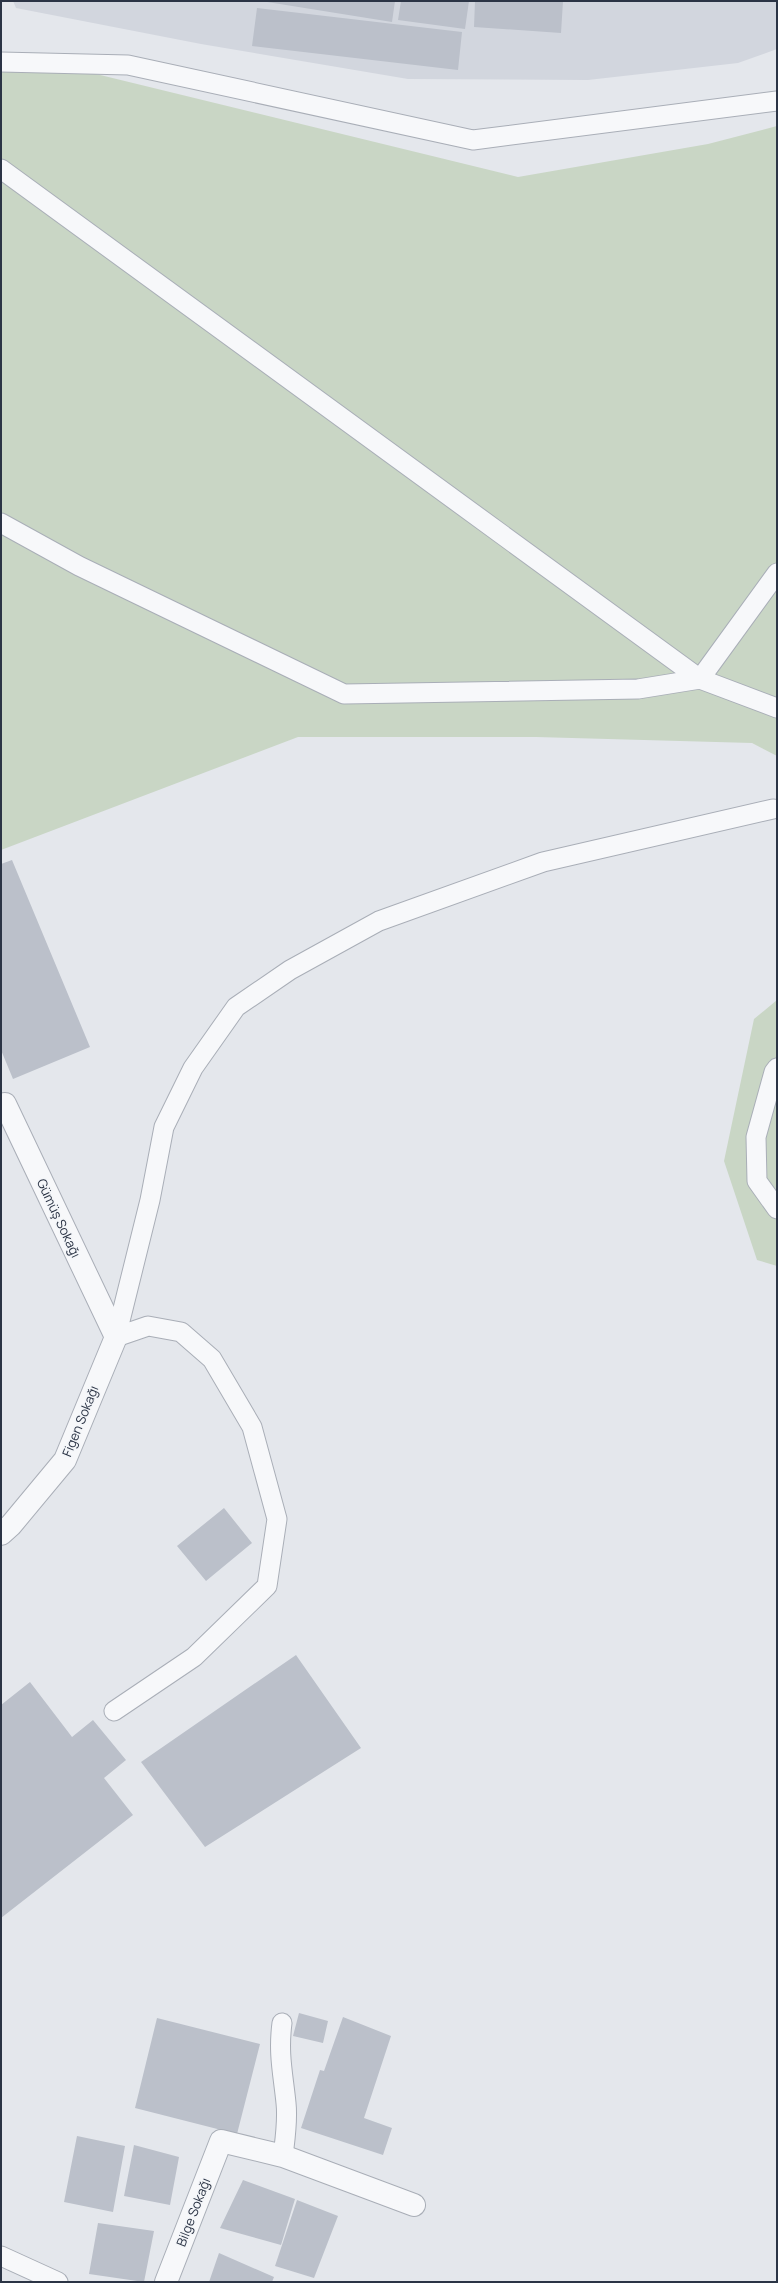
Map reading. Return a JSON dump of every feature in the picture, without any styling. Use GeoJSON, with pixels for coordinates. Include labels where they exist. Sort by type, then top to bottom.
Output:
{"type":"FeatureCollection","features":[{"type":"Feature","properties":{"kind":"street","name":"Gümüş Sokağı"},"geometry":{"type":"LineString","coordinates":[[1,1106],[5,1104],[116,1337]]}},
{"type":"Feature","properties":{"kind":"street","name":"Figen Sokağı"},"geometry":{"type":"LineString","coordinates":[[1,1534],[11,1525],[65,1460],[116,1337]]}},
{"type":"Feature","properties":{"kind":"street","name":"Bilge Sokağı"},"geometry":{"type":"LineString","coordinates":[[166,2282],[221,2141],[283,2156]]}},
{"type":"Feature","properties":{"kind":"street"},"geometry":{"type":"LineString","coordinates":[[283,2156],[414,2205]]}},
{"type":"Feature","properties":{"kind":"lane"},"geometry":{"type":"LineString","coordinates":[[1,62],[128,65],[473,140],[777,101]]}},
{"type":"Feature","properties":{"kind":"lane"},"geometry":{"type":"LineString","coordinates":[[1,169],[700,679],[777,708]]}},
{"type":"Feature","properties":{"kind":"lane"},"geometry":{"type":"LineString","coordinates":[[1,523],[79,566],[344,694],[638,689],[700,679],[777,573]]}},
{"type":"Feature","properties":{"kind":"lane"},"geometry":{"type":"LineString","coordinates":[[116,1337],[150,1200],[164,1127],[193,1068],[236,1007],[290,970],[379,921],[543,862],[773,809]]}},
{"type":"Feature","properties":{"kind":"lane"},"geometry":{"type":"LineString","coordinates":[[777,1068],[774,1072],[756,1137],[757,1181],[777,1209]]}},
{"type":"Feature","properties":{"kind":"lane"},"geometry":{"type":"LineString","coordinates":[[114,1711],[194,1657],[267,1586],[277,1519],[252,1427],[212,1359],[181,1332],[148,1326],[116,1337]]}},
{"type":"Feature","properties":{"kind":"lane"},"geometry":{"type":"LineString","coordinates":[[282,2023],[280,2060],[287,2123],[283,2156]]}},
{"type":"Feature","properties":{"kind":"lane"},"geometry":{"type":"LineString","coordinates":[[1,2256],[58,2282]]}},
{"type":"Feature","properties":{"kind":"shaded area"},"geometry":{"type":"Polygon","coordinates":[[[13,1],[777,1],[777,49],[738,63],[588,80],[408,79],[201,44],[16,8],[13,1]]]}},
{"type":"Feature","properties":{"kind":"green space"},"geometry":{"type":"Polygon","coordinates":[[[51,63],[518,177],[708,144],[777,126],[777,756],[752,743],[536,737],[298,737],[1,850],[1,66],[51,63]]]}},
{"type":"Feature","properties":{"kind":"green space"},"geometry":{"type":"Polygon","coordinates":[[[777,1000],[777,1266],[757,1260],[724,1161],[754,1019],[777,1000]]]}},
{"type":"Feature","properties":{"kind":"building"},"geometry":{"type":"Polygon","coordinates":[[[261,1],[395,1],[392,22],[261,1]]]}},
{"type":"Feature","properties":{"kind":"building"},"geometry":{"type":"Polygon","coordinates":[[[401,1],[469,1],[465,29],[398,20],[401,1]]]}},
{"type":"Feature","properties":{"kind":"building"},"geometry":{"type":"Polygon","coordinates":[[[475,1],[563,1],[561,33],[474,27],[475,1]]]}},
{"type":"Feature","properties":{"kind":"building"},"geometry":{"type":"Polygon","coordinates":[[[257,8],[462,32],[458,70],[252,46],[257,8]]]}},
{"type":"Feature","properties":{"kind":"building"},"geometry":{"type":"Polygon","coordinates":[[[12,860],[90,1047],[13,1079],[1,1050],[1,864],[12,860]]]}},
{"type":"Feature","properties":{"kind":"building"},"geometry":{"type":"Polygon","coordinates":[[[224,1508],[252,1543],[206,1581],[177,1546],[224,1508]]]}},
{"type":"Feature","properties":{"kind":"building"},"geometry":{"type":"Polygon","coordinates":[[[296,1655],[361,1748],[205,1847],[141,1762],[296,1655]]]}},
{"type":"Feature","properties":{"kind":"building"},"geometry":{"type":"Polygon","coordinates":[[[30,1682],[72,1737],[93,1720],[126,1760],[104,1778],[133,1815],[1,1918],[1,1705],[30,1682]]]}},
{"type":"Feature","properties":{"kind":"building"},"geometry":{"type":"Polygon","coordinates":[[[299,2013],[328,2021],[323,2043],[293,2036],[299,2013]]]}},
{"type":"Feature","properties":{"kind":"building"},"geometry":{"type":"Polygon","coordinates":[[[343,2017],[391,2036],[364,2118],[392,2128],[383,2155],[301,2128],[320,2070],[324,2071],[343,2017]]]}},
{"type":"Feature","properties":{"kind":"building"},"geometry":{"type":"Polygon","coordinates":[[[157,2018],[260,2044],[237,2134],[135,2108],[157,2018]]]}},
{"type":"Feature","properties":{"kind":"building"},"geometry":{"type":"Polygon","coordinates":[[[77,2136],[125,2146],[113,2212],[64,2202],[77,2136]]]}},
{"type":"Feature","properties":{"kind":"building"},"geometry":{"type":"Polygon","coordinates":[[[134,2145],[179,2157],[170,2205],[124,2196],[134,2145]]]}},
{"type":"Feature","properties":{"kind":"building"},"geometry":{"type":"Polygon","coordinates":[[[243,2180],[295,2199],[281,2245],[220,2228],[243,2180]]]}},
{"type":"Feature","properties":{"kind":"building"},"geometry":{"type":"Polygon","coordinates":[[[297,2200],[338,2216],[314,2278],[275,2266],[297,2200]]]}},
{"type":"Feature","properties":{"kind":"building"},"geometry":{"type":"Polygon","coordinates":[[[98,2223],[154,2231],[144,2282],[89,2274],[98,2223]]]}},
{"type":"Feature","properties":{"kind":"building"},"geometry":{"type":"Polygon","coordinates":[[[219,2253],[274,2277],[272,2282],[209,2282],[219,2253]]]}}]}
